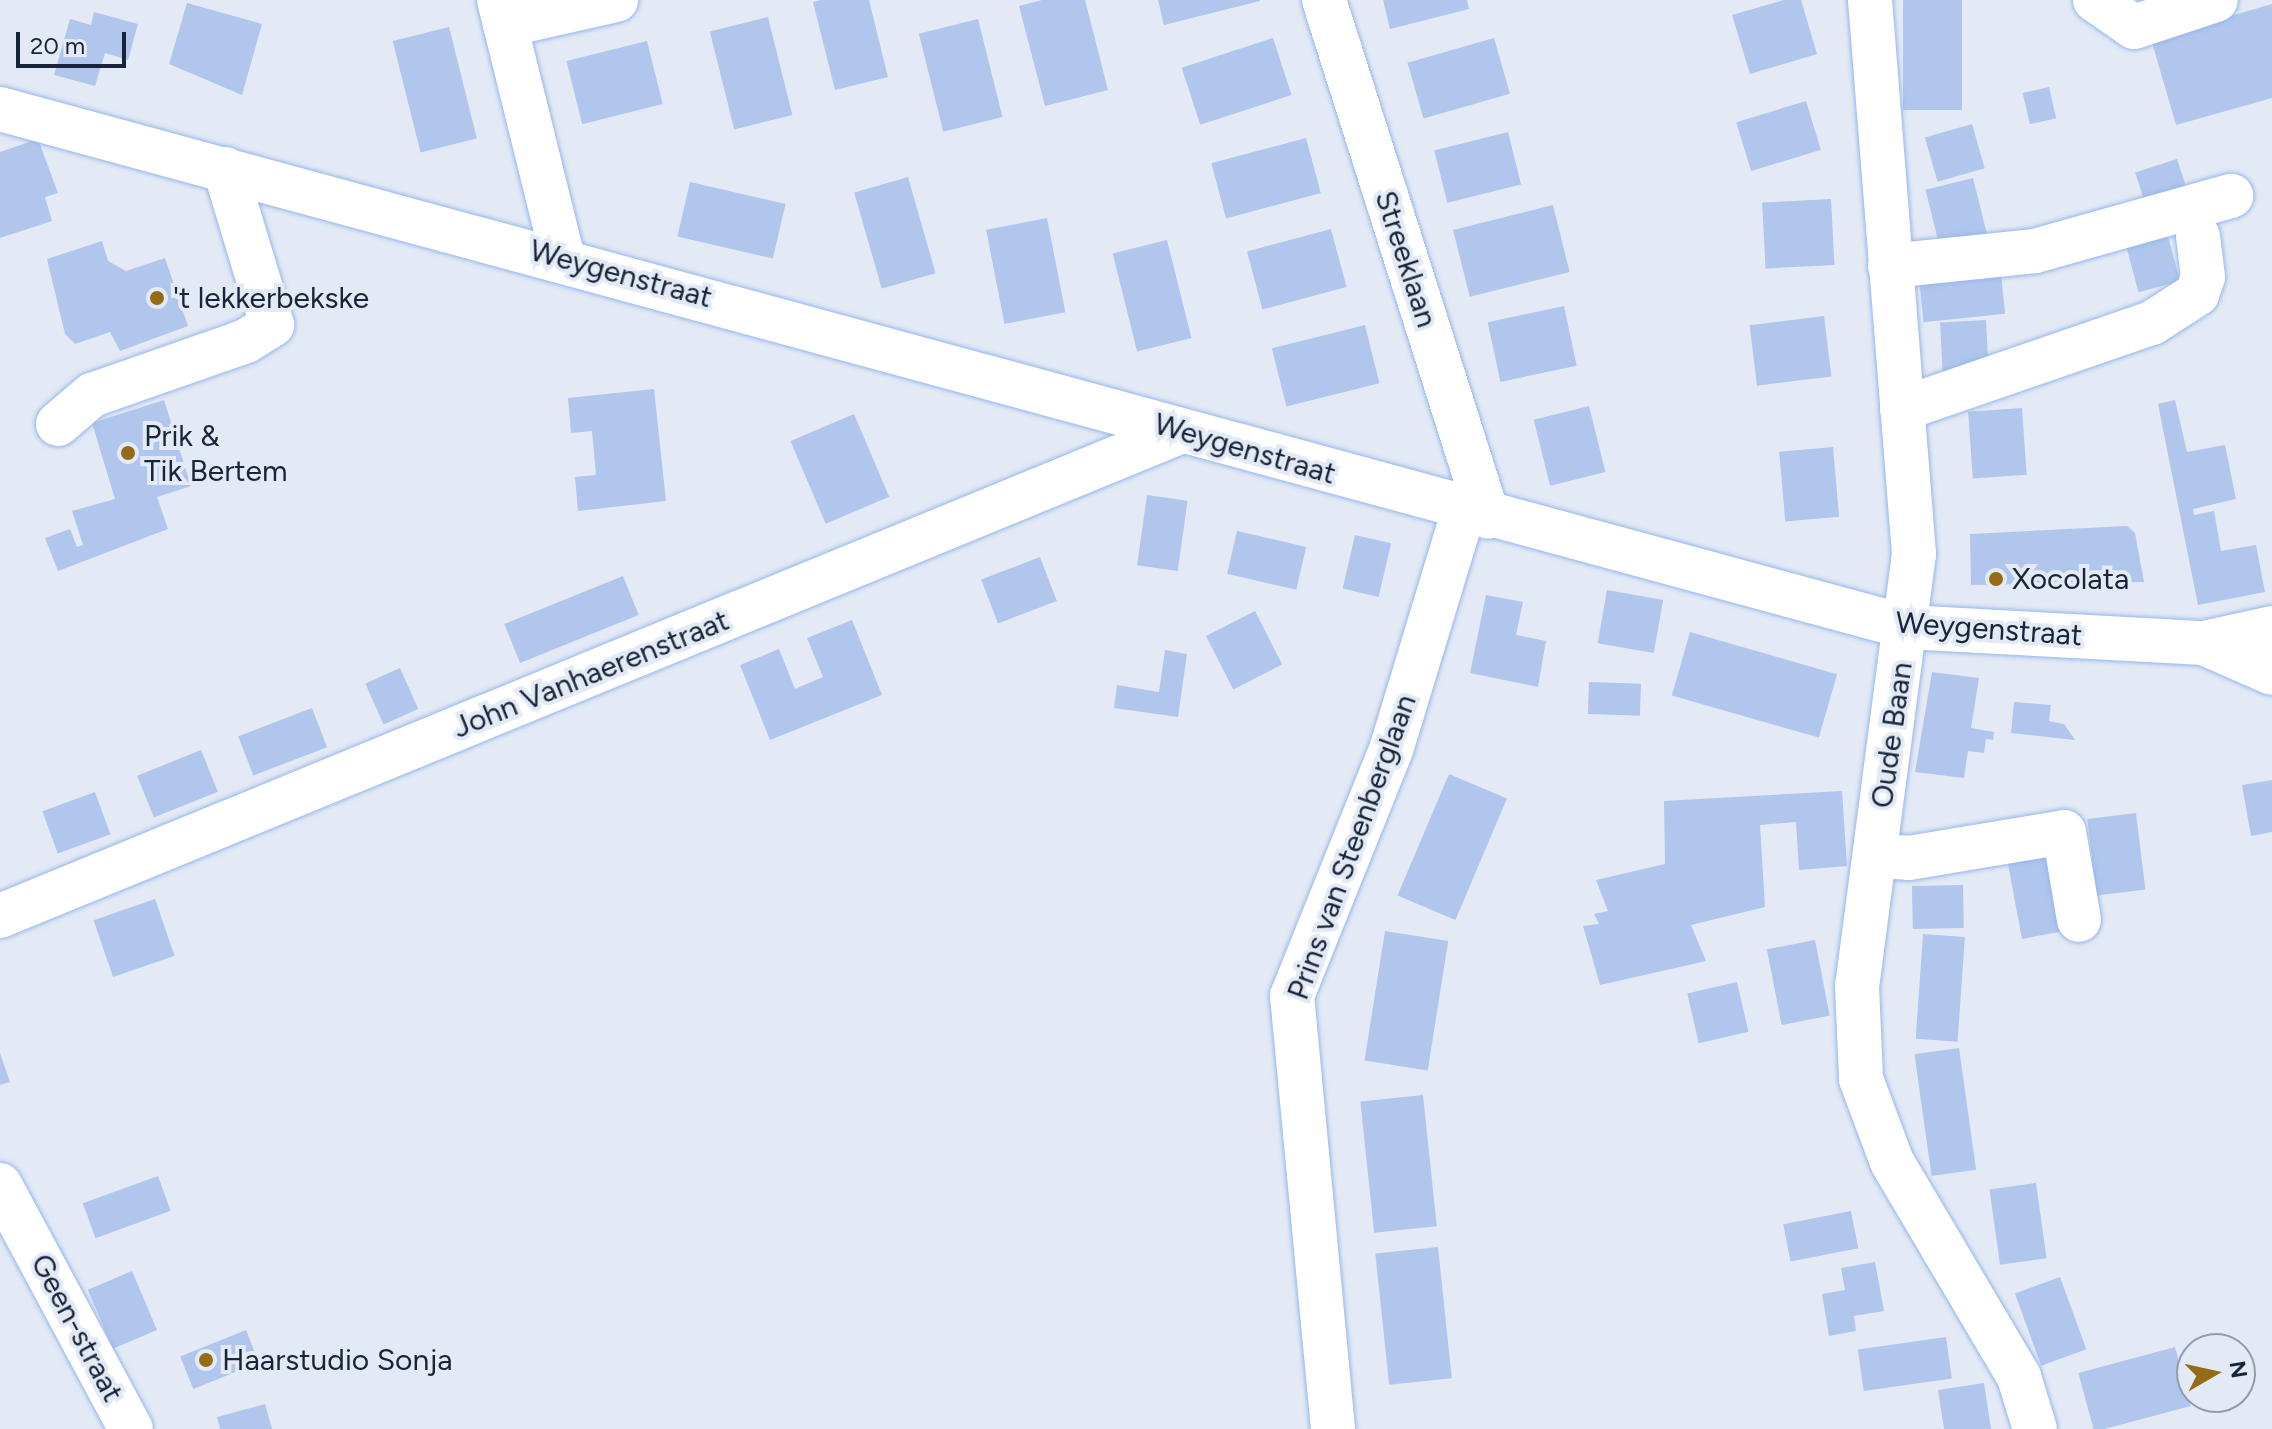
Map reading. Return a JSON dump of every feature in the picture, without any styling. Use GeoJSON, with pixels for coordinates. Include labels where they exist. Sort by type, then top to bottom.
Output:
{"type":"FeatureCollection","features":[{"type":"Feature","properties":{"kind":"street"},"geometry":{"type":"LineString","coordinates":[[563,258],[502,13],[616,0]]}},
{"type":"Feature","properties":{"kind":"street","name":"Streeklaan"},"geometry":{"type":"LineString","coordinates":[[1324,0],[1476,514]]}},
{"type":"Feature","properties":{"kind":"street","name":"Oude Baan"},"geometry":{"type":"LineString","coordinates":[[1870,0],[1914,554],[1857,986],[1861,1079],[1892,1162],[2019,1377],[2035,1429]]}},
{"type":"Feature","properties":{"kind":"street"},"geometry":{"type":"LineString","coordinates":[[2095,0],[2134,27],[2216,0]]}},
{"type":"Feature","properties":{"kind":"street","name":"Weygenstraat"},"geometry":{"type":"LineString","coordinates":[[0,109],[563,258],[1476,514],[1906,627],[2204,643],[2272,673]]}},
{"type":"Feature","properties":{"kind":"street"},"geometry":{"type":"LineString","coordinates":[[58,424],[92,395],[246,341],[272,325],[225,169]]}},
{"type":"Feature","properties":{"kind":"street"},"geometry":{"type":"LineString","coordinates":[[1890,266],[2035,251],[2231,196]]}},
{"type":"Feature","properties":{"kind":"street"},"geometry":{"type":"LineString","coordinates":[[1902,409],[2152,323],[2197,294],[2203,277],[2198,236]]}},
{"type":"Feature","properties":{"kind":"street","name":"John Vanhaerenstraat"},"geometry":{"type":"LineString","coordinates":[[0,916],[1182,431]]}},
{"type":"Feature","properties":{"kind":"street","name":"Prins van Steenberglaan"},"geometry":{"type":"LineString","coordinates":[[1333,1429],[1292,996],[1391,750],[1476,514]]}},
{"type":"Feature","properties":{"kind":"street"},"geometry":{"type":"LineString","coordinates":[[2204,643],[2272,628]]}},
{"type":"Feature","properties":{"kind":"street"},"geometry":{"type":"LineString","coordinates":[[1875,856],[1909,858],[2064,832],[2079,920]]}},
{"type":"Feature","properties":{"kind":"street","name":"Geen-straat"},"geometry":{"type":"LineString","coordinates":[[0,1185],[131,1429]]}},
{"type":"Feature","properties":{"kind":"building"},"geometry":{"type":"Polygon","coordinates":[[[869,0],[888,77],[835,90],[813,2],[869,0]]]}},
{"type":"Feature","properties":{"kind":"building"},"geometry":{"type":"Polygon","coordinates":[[[1042,0],[1085,0],[1108,90],[1045,106],[1019,6],[1042,0]]]}},
{"type":"Feature","properties":{"kind":"building"},"geometry":{"type":"Polygon","coordinates":[[[1158,0],[1260,0],[1260,1],[1164,25],[1158,0]]]}},
{"type":"Feature","properties":{"kind":"building"},"geometry":{"type":"Polygon","coordinates":[[[1383,0],[1467,0],[1469,9],[1390,29],[1383,0]]]}},
{"type":"Feature","properties":{"kind":"building"},"geometry":{"type":"Polygon","coordinates":[[[1784,0],[1801,0],[1817,54],[1750,74],[1732,15],[1784,0]]]}},
{"type":"Feature","properties":{"kind":"building"},"geometry":{"type":"Polygon","coordinates":[[[1903,0],[1962,0],[1962,110],[1903,110],[1903,0]]]}},
{"type":"Feature","properties":{"kind":"building"},"geometry":{"type":"Polygon","coordinates":[[[187,3],[262,24],[242,95],[169,64],[187,3]]]}},
{"type":"Feature","properties":{"kind":"building"},"geometry":{"type":"Polygon","coordinates":[[[2272,4],[2272,98],[2176,125],[2151,39],[2272,4]]]}},
{"type":"Feature","properties":{"kind":"building"},"geometry":{"type":"Polygon","coordinates":[[[94,12],[138,24],[128,60],[105,53],[95,86],[54,75],[70,19],[91,25],[94,12]]]}},
{"type":"Feature","properties":{"kind":"building"},"geometry":{"type":"Polygon","coordinates":[[[768,17],[792,115],[734,130],[710,32],[768,17]]]}},
{"type":"Feature","properties":{"kind":"building"},"geometry":{"type":"Polygon","coordinates":[[[978,19],[1002,117],[943,132],[919,34],[978,19]]]}},
{"type":"Feature","properties":{"kind":"building"},"geometry":{"type":"Polygon","coordinates":[[[449,27],[477,139],[421,153],[393,41],[449,27]]]}},
{"type":"Feature","properties":{"kind":"building"},"geometry":{"type":"Polygon","coordinates":[[[1273,38],[1292,95],[1200,125],[1182,68],[1273,38]]]}},
{"type":"Feature","properties":{"kind":"building"},"geometry":{"type":"Polygon","coordinates":[[[1494,38],[1510,94],[1423,119],[1407,63],[1494,38]]]}},
{"type":"Feature","properties":{"kind":"building"},"geometry":{"type":"Polygon","coordinates":[[[647,41],[663,104],[582,124],[566,61],[647,41]]]}},
{"type":"Feature","properties":{"kind":"building"},"geometry":{"type":"Polygon","coordinates":[[[2049,87],[2056,118],[2030,124],[2023,93],[2049,87]]]}},
{"type":"Feature","properties":{"kind":"building"},"geometry":{"type":"Polygon","coordinates":[[[1806,101],[1821,150],[1751,171],[1736,122],[1806,101]]]}},
{"type":"Feature","properties":{"kind":"building"},"geometry":{"type":"Polygon","coordinates":[[[1972,124],[1985,168],[1938,182],[1925,138],[1972,124]]]}},
{"type":"Feature","properties":{"kind":"building"},"geometry":{"type":"Polygon","coordinates":[[[1508,132],[1521,184],[1447,203],[1434,150],[1508,132]]]}},
{"type":"Feature","properties":{"kind":"building"},"geometry":{"type":"Polygon","coordinates":[[[1306,138],[1321,193],[1226,218],[1211,163],[1306,138]]]}},
{"type":"Feature","properties":{"kind":"building"},"geometry":{"type":"Polygon","coordinates":[[[38,139],[58,193],[45,197],[52,221],[0,238],[0,152],[38,139]]]}},
{"type":"Feature","properties":{"kind":"building"},"geometry":{"type":"Polygon","coordinates":[[[2177,159],[2189,195],[2147,209],[2135,173],[2177,159]]]}},
{"type":"Feature","properties":{"kind":"building"},"geometry":{"type":"Polygon","coordinates":[[[908,177],[936,273],[882,289],[854,192],[908,177]]]}},
{"type":"Feature","properties":{"kind":"building"},"geometry":{"type":"Polygon","coordinates":[[[1973,178],[1988,237],[1940,249],[1925,190],[1973,178]]]}},
{"type":"Feature","properties":{"kind":"building"},"geometry":{"type":"Polygon","coordinates":[[[690,182],[785,204],[773,259],[677,237],[690,182]]]}},
{"type":"Feature","properties":{"kind":"building"},"geometry":{"type":"Polygon","coordinates":[[[1831,199],[1834,265],[1766,269],[1762,203],[1831,199]]]}},
{"type":"Feature","properties":{"kind":"building"},"geometry":{"type":"Polygon","coordinates":[[[1553,205],[1570,272],[1470,297],[1453,230],[1553,205]]]}},
{"type":"Feature","properties":{"kind":"building"},"geometry":{"type":"Polygon","coordinates":[[[1047,218],[1065,312],[1004,324],[986,230],[1047,218]]]}},
{"type":"Feature","properties":{"kind":"building"},"geometry":{"type":"Polygon","coordinates":[[[2165,225],[2180,281],[2138,292],[2123,236],[2165,225]]]}},
{"type":"Feature","properties":{"kind":"building"},"geometry":{"type":"Polygon","coordinates":[[[1331,229],[1347,287],[1262,309],[1247,252],[1331,229]]]}},
{"type":"Feature","properties":{"kind":"building"},"geometry":{"type":"Polygon","coordinates":[[[1167,240],[1191,338],[1137,352],[1113,254],[1167,240]]]}},
{"type":"Feature","properties":{"kind":"building"},"geometry":{"type":"Polygon","coordinates":[[[102,241],[108,261],[126,271],[165,258],[188,326],[120,351],[110,332],[75,344],[65,334],[47,259],[102,241]]]}},
{"type":"Feature","properties":{"kind":"building"},"geometry":{"type":"Polygon","coordinates":[[[2000,265],[2005,314],[1924,322],[1918,274],[2000,265]]]}},
{"type":"Feature","properties":{"kind":"building"},"geometry":{"type":"Polygon","coordinates":[[[1564,306],[1577,366],[1500,382],[1488,322],[1564,306]]]}},
{"type":"Feature","properties":{"kind":"building"},"geometry":{"type":"Polygon","coordinates":[[[1824,316],[1831,377],[1757,386],[1750,325],[1824,316]]]}},
{"type":"Feature","properties":{"kind":"building"},"geometry":{"type":"Polygon","coordinates":[[[1986,320],[1989,376],[1943,378],[1940,322],[1986,320]]]}},
{"type":"Feature","properties":{"kind":"building"},"geometry":{"type":"Polygon","coordinates":[[[1365,325],[1380,383],[1286,406],[1272,348],[1365,325]]]}},
{"type":"Feature","properties":{"kind":"building"},"geometry":{"type":"Polygon","coordinates":[[[654,389],[666,501],[578,511],[575,477],[596,475],[592,431],[571,433],[568,398],[654,389]]]}},
{"type":"Feature","properties":{"kind":"building"},"geometry":{"type":"Polygon","coordinates":[[[164,400],[191,486],[157,497],[168,529],[58,571],[45,538],[70,529],[77,547],[83,545],[72,511],[115,499],[92,423],[164,400]]]}},
{"type":"Feature","properties":{"kind":"building"},"geometry":{"type":"Polygon","coordinates":[[[2175,400],[2187,452],[2225,445],[2236,499],[2193,509],[2194,515],[2214,511],[2221,551],[2256,545],[2265,592],[2198,605],[2158,404],[2175,400]]]}},
{"type":"Feature","properties":{"kind":"building"},"geometry":{"type":"Polygon","coordinates":[[[1589,406],[1605,472],[1550,486],[1534,420],[1589,406]]]}},
{"type":"Feature","properties":{"kind":"building"},"geometry":{"type":"Polygon","coordinates":[[[2022,408],[2027,475],[1973,479],[1968,412],[2022,408]]]}},
{"type":"Feature","properties":{"kind":"building"},"geometry":{"type":"Polygon","coordinates":[[[854,414],[889,497],[826,524],[790,441],[854,414]]]}},
{"type":"Feature","properties":{"kind":"building"},"geometry":{"type":"Polygon","coordinates":[[[1833,447],[1839,517],[1785,521],[1779,452],[1833,447]]]}},
{"type":"Feature","properties":{"kind":"building"},"geometry":{"type":"Polygon","coordinates":[[[1147,495],[1188,501],[1178,571],[1137,565],[1147,495]]]}},
{"type":"Feature","properties":{"kind":"building"},"geometry":{"type":"Polygon","coordinates":[[[2127,526],[2135,533],[2144,582],[1971,585],[1970,534],[2127,526]]]}},
{"type":"Feature","properties":{"kind":"building"},"geometry":{"type":"Polygon","coordinates":[[[1237,531],[1306,547],[1296,590],[1227,574],[1237,531]]]}},
{"type":"Feature","properties":{"kind":"building"},"geometry":{"type":"Polygon","coordinates":[[[1355,535],[1391,543],[1379,597],[1343,589],[1355,535]]]}},
{"type":"Feature","properties":{"kind":"building"},"geometry":{"type":"Polygon","coordinates":[[[1040,557],[1057,601],[998,623],[981,580],[1040,557]]]}},
{"type":"Feature","properties":{"kind":"building"},"geometry":{"type":"Polygon","coordinates":[[[623,576],[639,615],[520,663],[504,624],[623,576]]]}},
{"type":"Feature","properties":{"kind":"building"},"geometry":{"type":"Polygon","coordinates":[[[1607,590],[1663,600],[1654,653],[1598,643],[1607,590]]]}},
{"type":"Feature","properties":{"kind":"building"},"geometry":{"type":"Polygon","coordinates":[[[1486,595],[1523,602],[1516,635],[1546,641],[1538,687],[1470,673],[1486,595]]]}},
{"type":"Feature","properties":{"kind":"building"},"geometry":{"type":"Polygon","coordinates":[[[1255,611],[1282,664],[1233,689],[1206,636],[1255,611]]]}},
{"type":"Feature","properties":{"kind":"building"},"geometry":{"type":"Polygon","coordinates":[[[852,620],[882,695],[770,740],[740,665],[779,649],[795,689],[823,677],[807,638],[852,620]]]}},
{"type":"Feature","properties":{"kind":"building"},"geometry":{"type":"Polygon","coordinates":[[[1690,632],[1837,674],[1819,738],[1672,695],[1690,632]]]}},
{"type":"Feature","properties":{"kind":"building"},"geometry":{"type":"Polygon","coordinates":[[[1165,650],[1187,654],[1178,717],[1114,708],[1117,685],[1159,692],[1165,650]]]}},
{"type":"Feature","properties":{"kind":"building"},"geometry":{"type":"Polygon","coordinates":[[[400,668],[418,709],[384,725],[365,683],[400,668]]]}},
{"type":"Feature","properties":{"kind":"building"},"geometry":{"type":"Polygon","coordinates":[[[1932,672],[1979,678],[1971,728],[1994,732],[1993,740],[1986,739],[1984,753],[1968,751],[1964,778],[1915,772],[1932,672]]]}},
{"type":"Feature","properties":{"kind":"building"},"geometry":{"type":"Polygon","coordinates":[[[1589,682],[1641,684],[1640,716],[1588,714],[1589,682]]]}},
{"type":"Feature","properties":{"kind":"building"},"geometry":{"type":"Polygon","coordinates":[[[2014,702],[2051,705],[2049,721],[2064,724],[2075,740],[2011,733],[2014,702]]]}},
{"type":"Feature","properties":{"kind":"building"},"geometry":{"type":"Polygon","coordinates":[[[312,708],[327,747],[253,776],[238,736],[312,708]]]}},
{"type":"Feature","properties":{"kind":"building"},"geometry":{"type":"Polygon","coordinates":[[[201,750],[218,792],[154,818],[137,776],[201,750]]]}},
{"type":"Feature","properties":{"kind":"building"},"geometry":{"type":"Polygon","coordinates":[[[1449,774],[1507,799],[1455,920],[1397,896],[1449,774]]]}},
{"type":"Feature","properties":{"kind":"building"},"geometry":{"type":"Polygon","coordinates":[[[2272,780],[2272,832],[2251,836],[2242,785],[2272,780]]]}},
{"type":"Feature","properties":{"kind":"building"},"geometry":{"type":"Polygon","coordinates":[[[1842,791],[1847,866],[1799,870],[1796,822],[1760,825],[1765,907],[1691,925],[1706,961],[1600,985],[1583,926],[1599,924],[1594,914],[1608,911],[1596,880],[1665,864],[1664,801],[1842,791]]]}},
{"type":"Feature","properties":{"kind":"building"},"geometry":{"type":"Polygon","coordinates":[[[95,792],[110,834],[58,853],[42,811],[95,792]]]}},
{"type":"Feature","properties":{"kind":"building"},"geometry":{"type":"Polygon","coordinates":[[[2136,813],[2145,889],[2097,895],[2087,819],[2136,813]]]}},
{"type":"Feature","properties":{"kind":"building"},"geometry":{"type":"Polygon","coordinates":[[[2035,843],[2037,859],[2050,857],[2064,931],[2022,939],[2005,848],[2035,843]]]}},
{"type":"Feature","properties":{"kind":"building"},"geometry":{"type":"Polygon","coordinates":[[[1963,885],[1964,928],[1913,929],[1912,886],[1963,885]]]}},
{"type":"Feature","properties":{"kind":"building"},"geometry":{"type":"Polygon","coordinates":[[[155,899],[175,956],[113,977],[94,920],[155,899]]]}},
{"type":"Feature","properties":{"kind":"building"},"geometry":{"type":"Polygon","coordinates":[[[1385,931],[1448,941],[1428,1070],[1365,1060],[1385,931]]]}},
{"type":"Feature","properties":{"kind":"building"},"geometry":{"type":"Polygon","coordinates":[[[1923,934],[1965,937],[1958,1042],[1916,1039],[1923,934]]]}},
{"type":"Feature","properties":{"kind":"building"},"geometry":{"type":"Polygon","coordinates":[[[1815,940],[1830,1016],[1782,1025],[1767,949],[1815,940]]]}},
{"type":"Feature","properties":{"kind":"building"},"geometry":{"type":"Polygon","coordinates":[[[1737,982],[1748,1032],[1699,1043],[1687,993],[1737,982]]]}},
{"type":"Feature","properties":{"kind":"building"},"geometry":{"type":"Polygon","coordinates":[[[1959,1048],[1976,1170],[1932,1176],[1914,1054],[1959,1048]]]}},
{"type":"Feature","properties":{"kind":"building"},"geometry":{"type":"Polygon","coordinates":[[[0,1053],[10,1082],[0,1085],[0,1053]]]}},
{"type":"Feature","properties":{"kind":"building"},"geometry":{"type":"Polygon","coordinates":[[[1423,1095],[1437,1226],[1374,1233],[1360,1102],[1423,1095]]]}},
{"type":"Feature","properties":{"kind":"building"},"geometry":{"type":"Polygon","coordinates":[[[158,1176],[171,1211],[95,1238],[83,1203],[158,1176]]]}},
{"type":"Feature","properties":{"kind":"building"},"geometry":{"type":"Polygon","coordinates":[[[2036,1183],[2047,1258],[2000,1265],[1989,1190],[2036,1183]]]}},
{"type":"Feature","properties":{"kind":"building"},"geometry":{"type":"Polygon","coordinates":[[[1851,1211],[1858,1248],[1791,1261],[1783,1224],[1851,1211]]]}},
{"type":"Feature","properties":{"kind":"building"},"geometry":{"type":"Polygon","coordinates":[[[1438,1247],[1452,1378],[1389,1385],[1375,1254],[1438,1247]]]}},
{"type":"Feature","properties":{"kind":"building"},"geometry":{"type":"Polygon","coordinates":[[[1875,1262],[1884,1311],[1854,1316],[1856,1331],[1829,1336],[1822,1294],[1845,1290],[1841,1268],[1875,1262]]]}},
{"type":"Feature","properties":{"kind":"building"},"geometry":{"type":"Polygon","coordinates":[[[132,1271],[157,1330],[113,1349],[88,1290],[132,1271]]]}},
{"type":"Feature","properties":{"kind":"building"},"geometry":{"type":"Polygon","coordinates":[[[2060,1277],[2086,1349],[2041,1366],[2015,1293],[2060,1277]]]}},
{"type":"Feature","properties":{"kind":"building"},"geometry":{"type":"Polygon","coordinates":[[[246,1330],[259,1362],[193,1389],[180,1357],[246,1330]]]}},
{"type":"Feature","properties":{"kind":"building"},"geometry":{"type":"Polygon","coordinates":[[[1946,1337],[1952,1379],[1864,1391],[1858,1349],[1946,1337]]]}},
{"type":"Feature","properties":{"kind":"building"},"geometry":{"type":"Polygon","coordinates":[[[2175,1347],[2176,1410],[2105,1429],[2093,1429],[2078,1373],[2175,1347]]]}},
{"type":"Feature","properties":{"kind":"building"},"geometry":{"type":"Polygon","coordinates":[[[1984,1383],[1991,1429],[1944,1429],[1938,1390],[1984,1383]]]}},
{"type":"Feature","properties":{"kind":"building"},"geometry":{"type":"Polygon","coordinates":[[[265,1404],[272,1429],[220,1429],[217,1417],[265,1404]]]}},
{"type":"Feature","properties":{"kind":"place","name":"'t lekkerbekske"},"geometry":{"type":"Point","coordinates":[157,298]}},
{"type":"Feature","properties":{"kind":"place","name":"Prik & Tik Bertem"},"geometry":{"type":"Point","coordinates":[128,453]}},
{"type":"Feature","properties":{"kind":"place","name":"Xocolata"},"geometry":{"type":"Point","coordinates":[1996,579]}},
{"type":"Feature","properties":{"kind":"place","name":"Haarstudio Sonja"},"geometry":{"type":"Point","coordinates":[206,1360]}}]}
